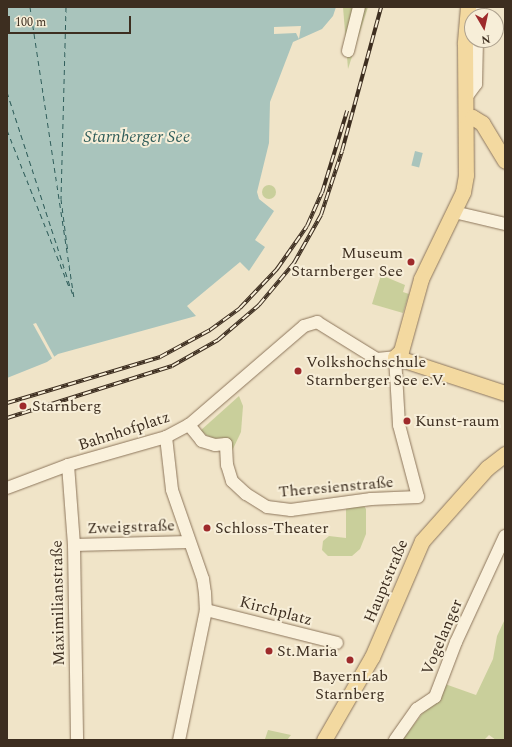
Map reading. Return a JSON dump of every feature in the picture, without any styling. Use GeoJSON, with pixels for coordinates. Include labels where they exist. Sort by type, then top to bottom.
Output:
{"type":"FeatureCollection","features":[{"type":"Feature","properties":{"kind":"main road"},"geometry":{"type":"LineString","coordinates":[[468,7],[465,99],[466,175],[463,192],[421,279],[400,351],[395,357],[505,393]]}},
{"type":"Feature","properties":{"kind":"main road"},"geometry":{"type":"LineString","coordinates":[[466,117],[472,117],[482,123],[505,161]]}},
{"type":"Feature","properties":{"kind":"main road","name":"Hauptstraße"},"geometry":{"type":"LineString","coordinates":[[324,740],[372,657],[422,541],[487,468],[505,454]]}},
{"type":"Feature","properties":{"kind":"street"},"geometry":{"type":"LineString","coordinates":[[348,51],[359,7]]}},
{"type":"Feature","properties":{"kind":"street"},"geometry":{"type":"LineString","coordinates":[[465,99],[476,84],[477,48]]}},
{"type":"Feature","properties":{"kind":"street"},"geometry":{"type":"LineString","coordinates":[[454,212],[505,224]]}},
{"type":"Feature","properties":{"kind":"street","name":"Bahnhofplatz"},"geometry":{"type":"LineString","coordinates":[[7,488],[68,465],[166,437],[189,425],[304,326],[313,322],[322,324],[377,359],[395,357]]}},
{"type":"Feature","properties":{"kind":"street","name":"Theresienstraße"},"geometry":{"type":"LineString","coordinates":[[189,425],[202,441],[215,445],[226,444],[227,465],[232,481],[246,494],[267,507],[291,510],[371,499],[418,497],[399,425],[395,357]]}},
{"type":"Feature","properties":{"kind":"street"},"geometry":{"type":"LineString","coordinates":[[166,437],[172,490],[203,579],[206,610],[180,740]]}},
{"type":"Feature","properties":{"kind":"street","name":"Maximilianstraße"},"geometry":{"type":"LineString","coordinates":[[68,465],[74,545],[77,740]]}},
{"type":"Feature","properties":{"kind":"street","name":"Vogelanger"},"geometry":{"type":"LineString","coordinates":[[395,740],[417,709],[435,697],[456,642],[505,536]]}},
{"type":"Feature","properties":{"kind":"street","name":"Zweigstraße"},"geometry":{"type":"LineString","coordinates":[[74,545],[189,542]]}},
{"type":"Feature","properties":{"kind":"street","name":"Kirchplatz"},"geometry":{"type":"LineString","coordinates":[[206,610],[337,643]]}},
{"type":"Feature","properties":{"kind":"green space"},"geometry":{"type":"Polygon","coordinates":[[[343,7],[368,7],[348,69],[343,7]]]}},
{"type":"Feature","properties":{"kind":"green space"},"geometry":{"type":"Polygon","coordinates":[[[266,185],[272,185],[276,189],[276,195],[272,199],[266,199],[262,195],[262,189],[266,185]]]}},
{"type":"Feature","properties":{"kind":"green space"},"geometry":{"type":"Polygon","coordinates":[[[381,275],[405,285],[403,292],[409,294],[403,313],[372,304],[381,275]]]}},
{"type":"Feature","properties":{"kind":"green space"},"geometry":{"type":"Polygon","coordinates":[[[239,396],[243,406],[241,432],[232,451],[200,431],[239,396]]]}},
{"type":"Feature","properties":{"kind":"green space"},"geometry":{"type":"Polygon","coordinates":[[[364,506],[366,509],[366,534],[360,549],[352,556],[328,556],[322,550],[323,541],[329,536],[346,538],[346,507],[364,506]]]}},
{"type":"Feature","properties":{"kind":"green space"},"geometry":{"type":"Polygon","coordinates":[[[505,619],[505,740],[496,740],[489,735],[484,740],[402,740],[445,684],[476,695],[493,659],[497,636],[505,619]]]}},
{"type":"Feature","properties":{"kind":"green space"},"geometry":{"type":"Polygon","coordinates":[[[268,730],[291,735],[287,740],[267,740],[265,739],[268,730]]]}},
{"type":"Feature","properties":{"kind":"water","name":"Starnberger See"},"geometry":{"type":"Polygon","coordinates":[[[7,7],[336,7],[333,16],[322,29],[293,42],[270,102],[269,143],[257,192],[259,199],[274,211],[255,240],[265,247],[249,271],[240,262],[187,306],[196,316],[58,354],[47,362],[7,378],[7,7]]]}},
{"type":"Feature","properties":{"kind":"water"},"geometry":{"type":"Polygon","coordinates":[[[415,151],[423,153],[419,167],[411,166],[415,151]]]}},
{"type":"Feature","properties":{"kind":"pier"},"geometry":{"type":"Polygon","coordinates":[[[301,26],[299,39],[296,33],[274,34],[274,27],[301,26]]]}},
{"type":"Feature","properties":{"kind":"pier"},"geometry":{"type":"Polygon","coordinates":[[[36,323],[55,358],[53,360],[33,324],[36,323]]]}},
{"type":"Feature","properties":{"kind":"ferry route"},"geometry":{"type":"LineString","coordinates":[[30,7],[74,299]]}},
{"type":"Feature","properties":{"kind":"ferry route"},"geometry":{"type":"LineString","coordinates":[[66,7],[61,199],[68,253]]}},
{"type":"Feature","properties":{"kind":"ferry route"},"geometry":{"type":"LineString","coordinates":[[7,92],[73,295]]}},
{"type":"Feature","properties":{"kind":"ferry route"},"geometry":{"type":"LineString","coordinates":[[7,130],[70,289]]}},
{"type":"Feature","properties":{"kind":"railway"},"geometry":{"type":"LineString","coordinates":[[7,418],[172,366],[218,340],[259,305],[294,263],[321,215],[342,151],[381,7]]}},
{"type":"Feature","properties":{"kind":"railway"},"geometry":{"type":"LineString","coordinates":[[7,403],[160,357],[210,330],[240,308],[277,269],[307,226],[322,193],[347,111]]}},
{"type":"Feature","properties":{"kind":"place","name":"Museum Starnberger See"},"geometry":{"type":"Point","coordinates":[411,262]}},
{"type":"Feature","properties":{"kind":"place","name":"Volkshochschule Starnberger See e.V."},"geometry":{"type":"Point","coordinates":[298,371]}},
{"type":"Feature","properties":{"kind":"place","name":"Starnberg"},"geometry":{"type":"Point","coordinates":[23,406]}},
{"type":"Feature","properties":{"kind":"place","name":"Kunst-raum"},"geometry":{"type":"Point","coordinates":[407,421]}},
{"type":"Feature","properties":{"kind":"place","name":"Schloss-Theater"},"geometry":{"type":"Point","coordinates":[207,528]}},
{"type":"Feature","properties":{"kind":"place","name":"St.Maria"},"geometry":{"type":"Point","coordinates":[269,651]}},
{"type":"Feature","properties":{"kind":"place","name":"BayernLab Starnberg"},"geometry":{"type":"Point","coordinates":[350,660]}}]}
